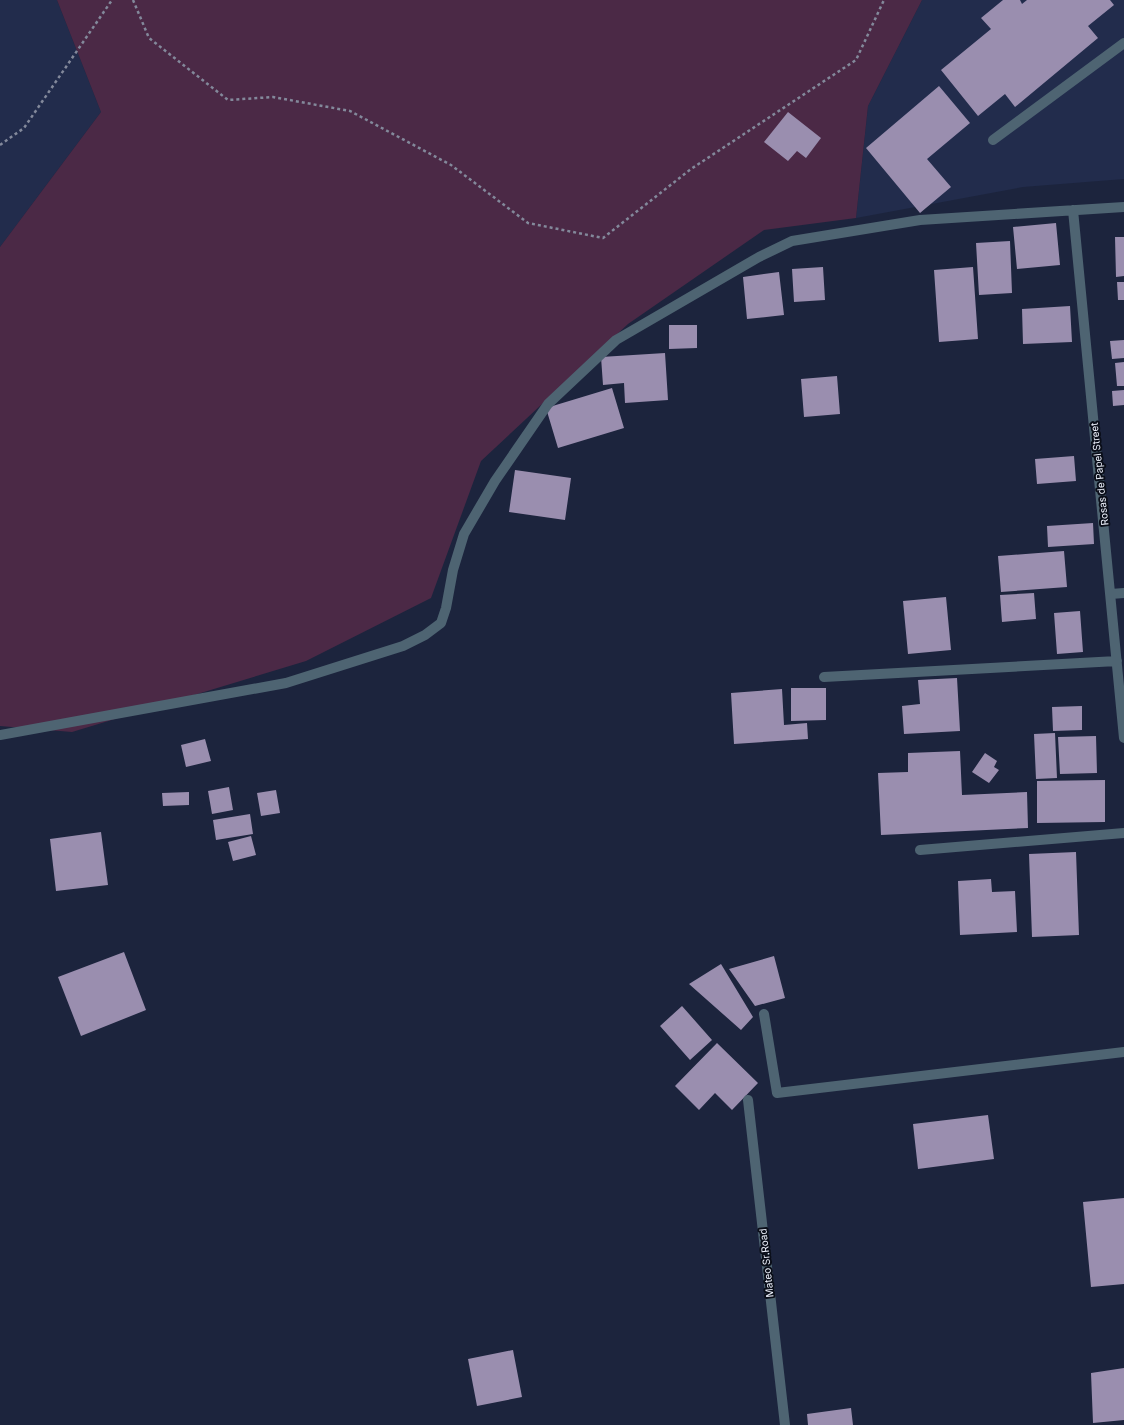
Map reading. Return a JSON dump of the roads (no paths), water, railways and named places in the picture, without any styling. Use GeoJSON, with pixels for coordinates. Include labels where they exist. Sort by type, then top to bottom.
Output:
{"type":"FeatureCollection","features":[{"type":"Feature","properties":{"kind":"street"},"geometry":{"type":"LineString","coordinates":[[993,140],[1124,43]]}},
{"type":"Feature","properties":{"kind":"street"},"geometry":{"type":"LineString","coordinates":[[0,735],[286,683],[403,646],[425,635],[441,623],[464,534],[495,481],[548,404],[616,340],[759,257],[792,241],[920,220],[1124,207]]}},
{"type":"Feature","properties":{"kind":"street","name":"Rosas de Papel Street"},"geometry":{"type":"LineString","coordinates":[[1073,210],[1124,738]]}},
{"type":"Feature","properties":{"kind":"street"},"geometry":{"type":"LineString","coordinates":[[1111,594],[1124,593]]}},
{"type":"Feature","properties":{"kind":"street"},"geometry":{"type":"LineString","coordinates":[[824,677],[1117,661]]}},
{"type":"Feature","properties":{"kind":"street"},"geometry":{"type":"LineString","coordinates":[[920,850],[1124,832]]}},
{"type":"Feature","properties":{"kind":"street"},"geometry":{"type":"LineString","coordinates":[[764,1014],[777,1094],[1124,1052]]}},
{"type":"Feature","properties":{"kind":"street","name":"Mateo Sr.Road"},"geometry":{"type":"LineString","coordinates":[[748,1100],[785,1425]]}}]}
